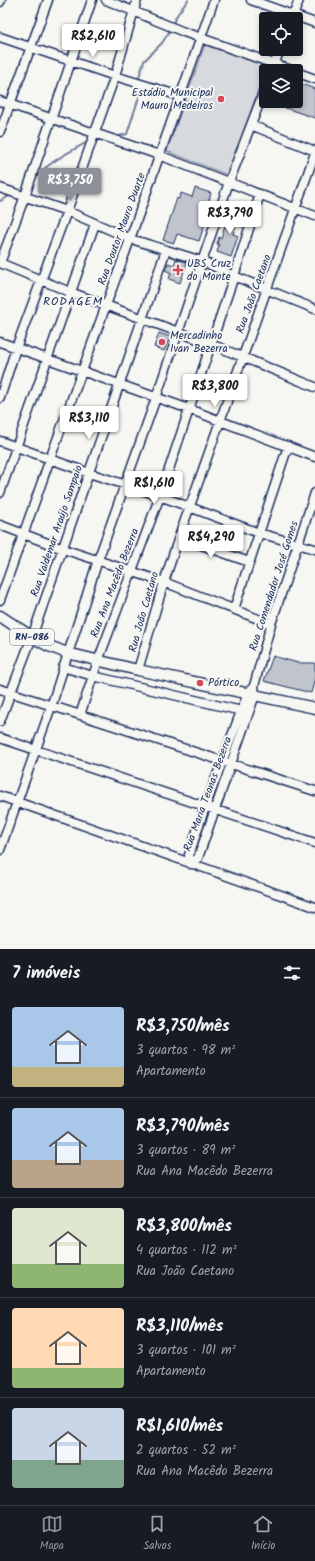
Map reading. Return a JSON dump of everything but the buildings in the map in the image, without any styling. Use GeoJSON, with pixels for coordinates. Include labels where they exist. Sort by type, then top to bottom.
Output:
{"type":"FeatureCollection","features":[{"type":"Feature","properties":{"kind":"main road","name":"RN-086"},"geometry":{"type":"LineString","coordinates":[[0,616],[32,637],[68,653],[138,670],[252,691],[315,708]]}},
{"type":"Feature","properties":{"kind":"street"},"geometry":{"type":"LineString","coordinates":[[0,132],[48,0]]}},
{"type":"Feature","properties":{"kind":"street"},"geometry":{"type":"LineString","coordinates":[[92,0],[52,120],[0,263],[70,292],[211,344],[315,387]]}},
{"type":"Feature","properties":{"kind":"street"},"geometry":{"type":"LineString","coordinates":[[106,0],[265,64]]}},
{"type":"Feature","properties":{"kind":"street"},"geometry":{"type":"LineString","coordinates":[[0,398],[16,348],[115,76],[137,0]]}},
{"type":"Feature","properties":{"kind":"street","name":"Rua Doutor Mauro Duarte"},"geometry":{"type":"LineString","coordinates":[[0,600],[25,534],[50,459],[106,304],[131,239],[214,0]]}},
{"type":"Feature","properties":{"kind":"street"},"geometry":{"type":"LineString","coordinates":[[251,0],[280,12]]}},
{"type":"Feature","properties":{"kind":"street"},"geometry":{"type":"LineString","coordinates":[[294,12],[299,0]]}},
{"type":"Feature","properties":{"kind":"street"},"geometry":{"type":"LineString","coordinates":[[303,20],[315,23]]}},
{"type":"Feature","properties":{"kind":"street"},"geometry":{"type":"LineString","coordinates":[[0,36],[115,76],[180,96]]}},
{"type":"Feature","properties":{"kind":"street"},"geometry":{"type":"LineString","coordinates":[[303,74],[315,79]]}},
{"type":"Feature","properties":{"kind":"street"},"geometry":{"type":"LineString","coordinates":[[0,101],[52,120],[159,155],[315,216]]}},
{"type":"Feature","properties":{"kind":"street"},"geometry":{"type":"LineString","coordinates":[[0,850],[51,706],[98,560],[156,398],[229,182],[259,104]]}},
{"type":"Feature","properties":{"kind":"street"},"geometry":{"type":"LineString","coordinates":[[251,124],[315,152]]}},
{"type":"Feature","properties":{"kind":"street","name":"Rua João Caetano"},"geometry":{"type":"LineString","coordinates":[[138,670],[179,536],[315,152]]}},
{"type":"Feature","properties":{"kind":"street"},"geometry":{"type":"LineString","coordinates":[[0,188],[67,211],[131,239],[202,261],[234,276],[315,309]]}},
{"type":"Feature","properties":{"kind":"street","name":"Rua Ana Macêdo Bezerra"},"geometry":{"type":"LineString","coordinates":[[80,715],[98,661],[160,496],[260,194]]}},
{"type":"Feature","properties":{"kind":"street"},"geometry":{"type":"LineString","coordinates":[[0,492],[95,224]]}},
{"type":"Feature","properties":{"kind":"street","name":"Rua Valdemar Araújo Sampaio"},"geometry":{"type":"LineString","coordinates":[[0,721],[32,637],[166,250]]}},
{"type":"Feature","properties":{"kind":"street"},"geometry":{"type":"LineString","coordinates":[[0,342],[221,421],[315,457]]}},
{"type":"Feature","properties":{"kind":"street"},"geometry":{"type":"LineString","coordinates":[[0,441],[89,473],[160,496],[259,533],[315,549]]}},
{"type":"Feature","properties":{"kind":"street"},"geometry":{"type":"LineString","coordinates":[[234,609],[288,446]]}},
{"type":"Feature","properties":{"kind":"street","name":"Rua Comendador José Gomes"},"geometry":{"type":"LineString","coordinates":[[252,691],[271,624],[315,493]]}},
{"type":"Feature","properties":{"kind":"street"},"geometry":{"type":"LineString","coordinates":[[0,525],[164,582],[271,624]]}},
{"type":"Feature","properties":{"kind":"street"},"geometry":{"type":"LineString","coordinates":[[179,536],[249,562]]}},
{"type":"Feature","properties":{"kind":"street"},"geometry":{"type":"LineString","coordinates":[[63,667],[93,676],[245,712]]}},
{"type":"Feature","properties":{"kind":"street"},"geometry":{"type":"LineString","coordinates":[[0,689],[315,791]]}},
{"type":"Feature","properties":{"kind":"street","name":"Rua Maria Teonas Bezerra"},"geometry":{"type":"LineString","coordinates":[[227,762],[205,807],[189,855],[191,864],[198,858],[215,810],[227,762],[252,691]]}},
{"type":"Feature","properties":{"kind":"street"},"geometry":{"type":"LineString","coordinates":[[0,738],[315,843]]}},
{"type":"Feature","properties":{"kind":"street"},"geometry":{"type":"LineString","coordinates":[[0,796],[315,907]]}},
{"type":"Feature","properties":{"kind":"shaded area","name":"Estádio Municipal Mauro Medeiros"},"geometry":{"type":"Polygon","coordinates":[[[205,45],[264,64],[259,64],[259,88],[228,175],[167,151],[205,45]]]}},
{"type":"Feature","properties":{"kind":"waterway"},"geometry":{"type":"LineString","coordinates":[[172,25],[188,0]]}},
{"type":"Feature","properties":{"kind":"waterway"},"geometry":{"type":"LineString","coordinates":[[138,80],[144,61],[162,43],[171,29]]}},
{"type":"Feature","properties":{"kind":"waterway"},"geometry":{"type":"LineString","coordinates":[[115,137],[127,134],[139,97],[138,86]]}},
{"type":"Feature","properties":{"kind":"waterway"},"geometry":{"type":"LineString","coordinates":[[34,179],[53,162],[89,141]]}},
{"type":"Feature","properties":{"kind":"waterway"},"geometry":{"type":"LineString","coordinates":[[0,201],[11,195]]}},
{"type":"Feature","properties":{"kind":"place","name":"Estádio Municipal Mauro Medeiros"},"geometry":{"type":"Point","coordinates":[221,99]}},
{"type":"Feature","properties":{"kind":"place","name":"UBS Cruz do Monte"},"geometry":{"type":"Point","coordinates":[178,270]}},
{"type":"Feature","properties":{"kind":"place","name":"Mercadinho Ivan Bezerra"},"geometry":{"type":"Point","coordinates":[162,342]}},
{"type":"Feature","properties":{"kind":"place","name":"Pórtico"},"geometry":{"type":"Point","coordinates":[200,683]}},
{"type":"Feature","properties":{"kind":"district","name":"RODAGEM"},"geometry":{"type":"Point","coordinates":[73,301]}}]}
